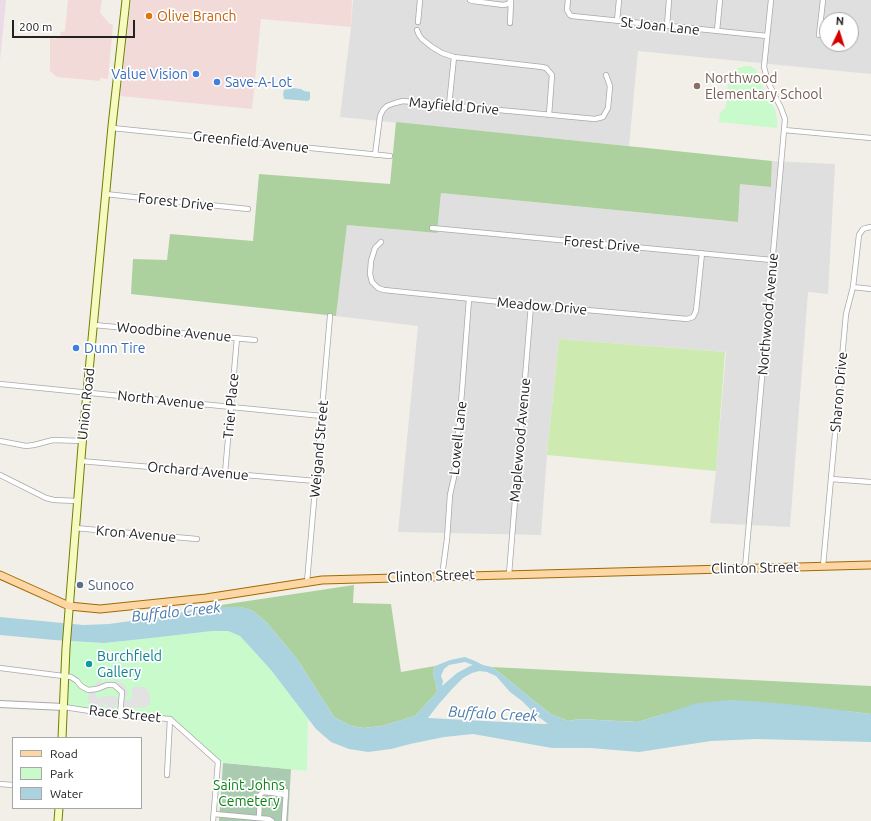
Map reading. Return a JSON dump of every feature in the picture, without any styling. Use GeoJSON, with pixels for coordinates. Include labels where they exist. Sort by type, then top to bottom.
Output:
{"type":"FeatureCollection","features":[{"type":"Feature","properties":{"kind":"main road","name":"Union Road"},"geometry":{"type":"LineString","coordinates":[[62,737],[68,614],[80,461],[94,325],[105,194],[126,0]]}},
{"type":"Feature","properties":{"kind":"main road","name":"Clinton Street"},"geometry":{"type":"LineString","coordinates":[[0,575],[69,606],[100,609],[206,598],[322,580],[871,565]]}},
{"type":"Feature","properties":{"kind":"main road"},"geometry":{"type":"LineString","coordinates":[[58,821],[59,809]]}},
{"type":"Feature","properties":{"kind":"street"},"geometry":{"type":"LineString","coordinates":[[418,22],[420,0]]}},
{"type":"Feature","properties":{"kind":"street"},"geometry":{"type":"LineString","coordinates":[[470,0],[503,5],[508,4],[511,1]]}},
{"type":"Feature","properties":{"kind":"street","name":"St Joan Lane"},"geometry":{"type":"LineString","coordinates":[[568,0],[567,10],[572,16],[767,36]]}},
{"type":"Feature","properties":{"kind":"street"},"geometry":{"type":"LineString","coordinates":[[617,21],[619,0]]}},
{"type":"Feature","properties":{"kind":"street"},"geometry":{"type":"LineString","coordinates":[[667,26],[669,0]]}},
{"type":"Feature","properties":{"kind":"street"},"geometry":{"type":"LineString","coordinates":[[717,31],[720,0]]}},
{"type":"Feature","properties":{"kind":"street","name":"Northwood Avenue"},"geometry":{"type":"LineString","coordinates":[[745,568],[785,120],[765,73],[764,63],[771,0]]}},
{"type":"Feature","properties":{"kind":"street"},"geometry":{"type":"LineString","coordinates":[[822,12],[823,0]]}},
{"type":"Feature","properties":{"kind":"street"},"geometry":{"type":"LineString","coordinates":[[510,23],[511,1]]}},
{"type":"Feature","properties":{"kind":"street"},"geometry":{"type":"LineString","coordinates":[[418,30],[422,39],[432,47],[442,53],[454,57],[546,68],[552,75],[549,115]]}},
{"type":"Feature","properties":{"kind":"street"},"geometry":{"type":"LineString","coordinates":[[449,105],[454,57]]}},
{"type":"Feature","properties":{"kind":"street","name":"Mayfield Drive"},"geometry":{"type":"LineString","coordinates":[[375,155],[382,110],[395,103],[403,101],[595,119],[603,117],[608,108],[610,86],[606,75]]}},
{"type":"Feature","properties":{"kind":"street","name":"Greenfield Avenue"},"geometry":{"type":"LineString","coordinates":[[112,128],[390,156]]}},
{"type":"Feature","properties":{"kind":"street"},"geometry":{"type":"LineString","coordinates":[[784,130],[871,138]]}},
{"type":"Feature","properties":{"kind":"street","name":"Forest Drive"},"geometry":{"type":"LineString","coordinates":[[105,194],[248,209]]}},
{"type":"Feature","properties":{"kind":"street","name":"Sharon Drive"},"geometry":{"type":"LineString","coordinates":[[823,566],[846,314],[853,287],[858,235],[863,229],[871,227]]}},
{"type":"Feature","properties":{"kind":"street","name":"Forest Drive"},"geometry":{"type":"LineString","coordinates":[[432,228],[772,260]]}},
{"type":"Feature","properties":{"kind":"street","name":"Meadow Drive"},"geometry":{"type":"LineString","coordinates":[[381,242],[376,248],[371,261],[370,274],[372,282],[378,288],[384,290],[687,319],[693,316],[696,311],[702,253]]}},
{"type":"Feature","properties":{"kind":"street"},"geometry":{"type":"LineString","coordinates":[[853,287],[871,289]]}},
{"type":"Feature","properties":{"kind":"street","name":"Lowell Lane"},"geometry":{"type":"LineString","coordinates":[[442,576],[447,538],[450,495],[454,476],[469,299]]}},
{"type":"Feature","properties":{"kind":"street","name":"Maplewood Avenue"},"geometry":{"type":"LineString","coordinates":[[508,574],[531,305]]}},
{"type":"Feature","properties":{"kind":"street","name":"Weigand Street"},"geometry":{"type":"LineString","coordinates":[[307,582],[330,316]]}},
{"type":"Feature","properties":{"kind":"street","name":"Woodbine Avenue"},"geometry":{"type":"LineString","coordinates":[[94,325],[255,340]]}},
{"type":"Feature","properties":{"kind":"street","name":"Trier Place"},"geometry":{"type":"LineString","coordinates":[[225,473],[237,338]]}},
{"type":"Feature","properties":{"kind":"street","name":"North Avenue"},"geometry":{"type":"LineString","coordinates":[[0,384],[322,416]]}},
{"type":"Feature","properties":{"kind":"street"},"geometry":{"type":"LineString","coordinates":[[0,441],[26,446],[53,440],[82,441]]}},
{"type":"Feature","properties":{"kind":"street","name":"Orchard Avenue"},"geometry":{"type":"LineString","coordinates":[[80,461],[316,481]]}},
{"type":"Feature","properties":{"kind":"street"},"geometry":{"type":"LineString","coordinates":[[0,475],[46,498],[54,500],[77,501]]}},
{"type":"Feature","properties":{"kind":"street"},"geometry":{"type":"LineString","coordinates":[[831,479],[871,482]]}},
{"type":"Feature","properties":{"kind":"street","name":"Kron Avenue"},"geometry":{"type":"LineString","coordinates":[[75,528],[197,539]]}},
{"type":"Feature","properties":{"kind":"street"},"geometry":{"type":"LineString","coordinates":[[0,668],[65,676],[73,678],[81,686],[88,690],[106,685],[114,685],[122,692],[120,716]]}},
{"type":"Feature","properties":{"kind":"street"},"geometry":{"type":"LineString","coordinates":[[0,704],[64,708]]}},
{"type":"Feature","properties":{"kind":"street","name":"Race Street"},"geometry":{"type":"LineString","coordinates":[[64,708],[120,716],[170,719],[218,762],[214,814]]}},
{"type":"Feature","properties":{"kind":"street"},"geometry":{"type":"LineString","coordinates":[[167,775],[170,719]]}},
{"type":"Feature","properties":{"kind":"street"},"geometry":{"type":"LineString","coordinates":[[0,784],[12,785]]}},
{"type":"Feature","properties":{"kind":"street"},"geometry":{"type":"LineString","coordinates":[[259,818],[260,795],[263,792],[286,793],[284,821]]}},
{"type":"Feature","properties":{"kind":"street"},"geometry":{"type":"LineString","coordinates":[[213,821],[214,814],[246,819],[269,819],[272,821]]}},
{"type":"Feature","properties":{"kind":"shaded area"},"geometry":{"type":"Polygon","coordinates":[[[0,0],[6,0],[0,61],[0,0]]]}},
{"type":"Feature","properties":{"kind":"shaded area"},"geometry":{"type":"Polygon","coordinates":[[[68,0],[102,0],[100,13],[110,24],[113,25],[108,79],[100,78],[100,81],[57,77],[50,71],[50,38],[56,39],[57,36],[60,36],[61,32],[65,31],[68,0]]]}},
{"type":"Feature","properties":{"kind":"shaded area"},"geometry":{"type":"Polygon","coordinates":[[[131,0],[352,0],[351,27],[261,19],[252,109],[120,96],[131,0]]]}},
{"type":"Feature","properties":{"kind":"shaded area"},"geometry":{"type":"Polygon","coordinates":[[[353,0],[871,0],[871,74],[638,51],[629,146],[340,117],[353,0]]]}},
{"type":"Feature","properties":{"kind":"shaded area"},"geometry":{"type":"Polygon","coordinates":[[[772,161],[835,164],[828,294],[808,292],[790,527],[710,523],[726,352],[559,339],[547,455],[541,535],[398,532],[418,326],[336,316],[347,225],[437,233],[441,193],[737,222],[740,183],[771,187],[772,161]]]}},
{"type":"Feature","properties":{"kind":"shaded area"},"geometry":{"type":"Polygon","coordinates":[[[100,680],[103,683],[108,681],[115,682],[116,680],[121,682],[127,690],[128,696],[124,697],[126,700],[130,700],[132,697],[132,689],[134,687],[147,687],[150,695],[150,704],[145,708],[116,705],[115,708],[107,708],[106,704],[104,705],[104,708],[98,707],[98,705],[88,703],[89,688],[94,688],[96,686],[95,683],[100,680]],[[114,686],[107,687],[107,689],[96,692],[96,696],[99,699],[101,696],[115,696],[117,700],[119,698],[118,691],[114,686]]]}},
{"type":"Feature","properties":{"kind":"green space"},"geometry":{"type":"Polygon","coordinates":[[[744,66],[750,66],[756,69],[759,81],[775,109],[777,128],[719,122],[720,113],[726,107],[730,76],[736,69],[744,66]]]}},
{"type":"Feature","properties":{"kind":"green space"},"geometry":{"type":"Polygon","coordinates":[[[396,122],[772,161],[771,187],[740,184],[738,222],[441,193],[437,233],[347,225],[336,316],[131,294],[133,259],[167,260],[170,234],[253,241],[259,174],[390,184],[396,122]]]}},
{"type":"Feature","properties":{"kind":"green space"},"geometry":{"type":"Polygon","coordinates":[[[559,339],[725,352],[716,471],[547,455],[559,339]]]}},
{"type":"Feature","properties":{"kind":"green space"},"geometry":{"type":"Polygon","coordinates":[[[354,585],[353,603],[391,604],[401,672],[435,666],[433,672],[437,692],[415,716],[382,726],[364,728],[351,726],[334,717],[297,659],[267,623],[253,611],[241,607],[201,608],[354,585]]]}},
{"type":"Feature","properties":{"kind":"green space"},"geometry":{"type":"Polygon","coordinates":[[[212,631],[228,631],[240,636],[271,670],[308,719],[307,771],[218,762],[170,719],[64,707],[67,641],[104,643],[212,631]]]}},
{"type":"Feature","properties":{"kind":"green space"},"geometry":{"type":"Polygon","coordinates":[[[492,667],[871,686],[871,714],[846,711],[664,714],[638,722],[579,719],[569,721],[551,714],[492,667]]]}},
{"type":"Feature","properties":{"kind":"green space","name":"Saint Johns Cemetery"},"geometry":{"type":"Polygon","coordinates":[[[223,763],[291,769],[288,821],[219,821],[223,763]]]}},
{"type":"Feature","properties":{"kind":"water"},"geometry":{"type":"Polygon","coordinates":[[[293,88],[310,92],[310,99],[308,101],[284,99],[284,90],[293,88]]]}},
{"type":"Feature","properties":{"kind":"water"},"geometry":{"type":"Polygon","coordinates":[[[241,607],[253,611],[267,623],[297,659],[334,717],[351,726],[364,728],[382,726],[415,716],[437,692],[433,672],[435,666],[450,660],[465,657],[483,665],[492,667],[551,714],[569,721],[579,719],[638,722],[698,703],[730,700],[764,702],[871,714],[871,742],[756,739],[711,741],[639,752],[590,748],[552,748],[473,734],[444,737],[391,749],[368,752],[349,749],[331,742],[316,729],[271,670],[240,636],[228,631],[212,631],[104,643],[0,635],[0,617],[83,625],[109,624],[159,617],[201,608],[241,607]],[[465,662],[449,665],[444,669],[441,676],[443,681],[442,686],[457,673],[473,665],[465,662]],[[479,671],[463,678],[428,718],[548,724],[510,692],[496,676],[487,672],[479,671]]]}},
{"type":"Feature","properties":{"kind":"place","name":"Olive Branch"},"geometry":{"type":"Point","coordinates":[149,16]}},
{"type":"Feature","properties":{"kind":"place","name":"Value Vision"},"geometry":{"type":"Point","coordinates":[196,74]}},
{"type":"Feature","properties":{"kind":"place","name":"Save-A-Lot"},"geometry":{"type":"Point","coordinates":[217,82]}},
{"type":"Feature","properties":{"kind":"place","name":"Northwood Elementary School"},"geometry":{"type":"Point","coordinates":[697,86]}},
{"type":"Feature","properties":{"kind":"place","name":"Dunn Tire"},"geometry":{"type":"Point","coordinates":[76,348]}},
{"type":"Feature","properties":{"kind":"place","name":"Sunoco"},"geometry":{"type":"Point","coordinates":[80,585]}},
{"type":"Feature","properties":{"kind":"place","name":"Burchfield Gallery"},"geometry":{"type":"Point","coordinates":[89,664]}},
{"type":"Feature","properties":{"kind":"water label","name":"Buffalo Creek"},"geometry":{"type":"Point","coordinates":[176,612]}},
{"type":"Feature","properties":{"kind":"water label","name":"Buffalo Creek"},"geometry":{"type":"Point","coordinates":[493,714]}}]}
